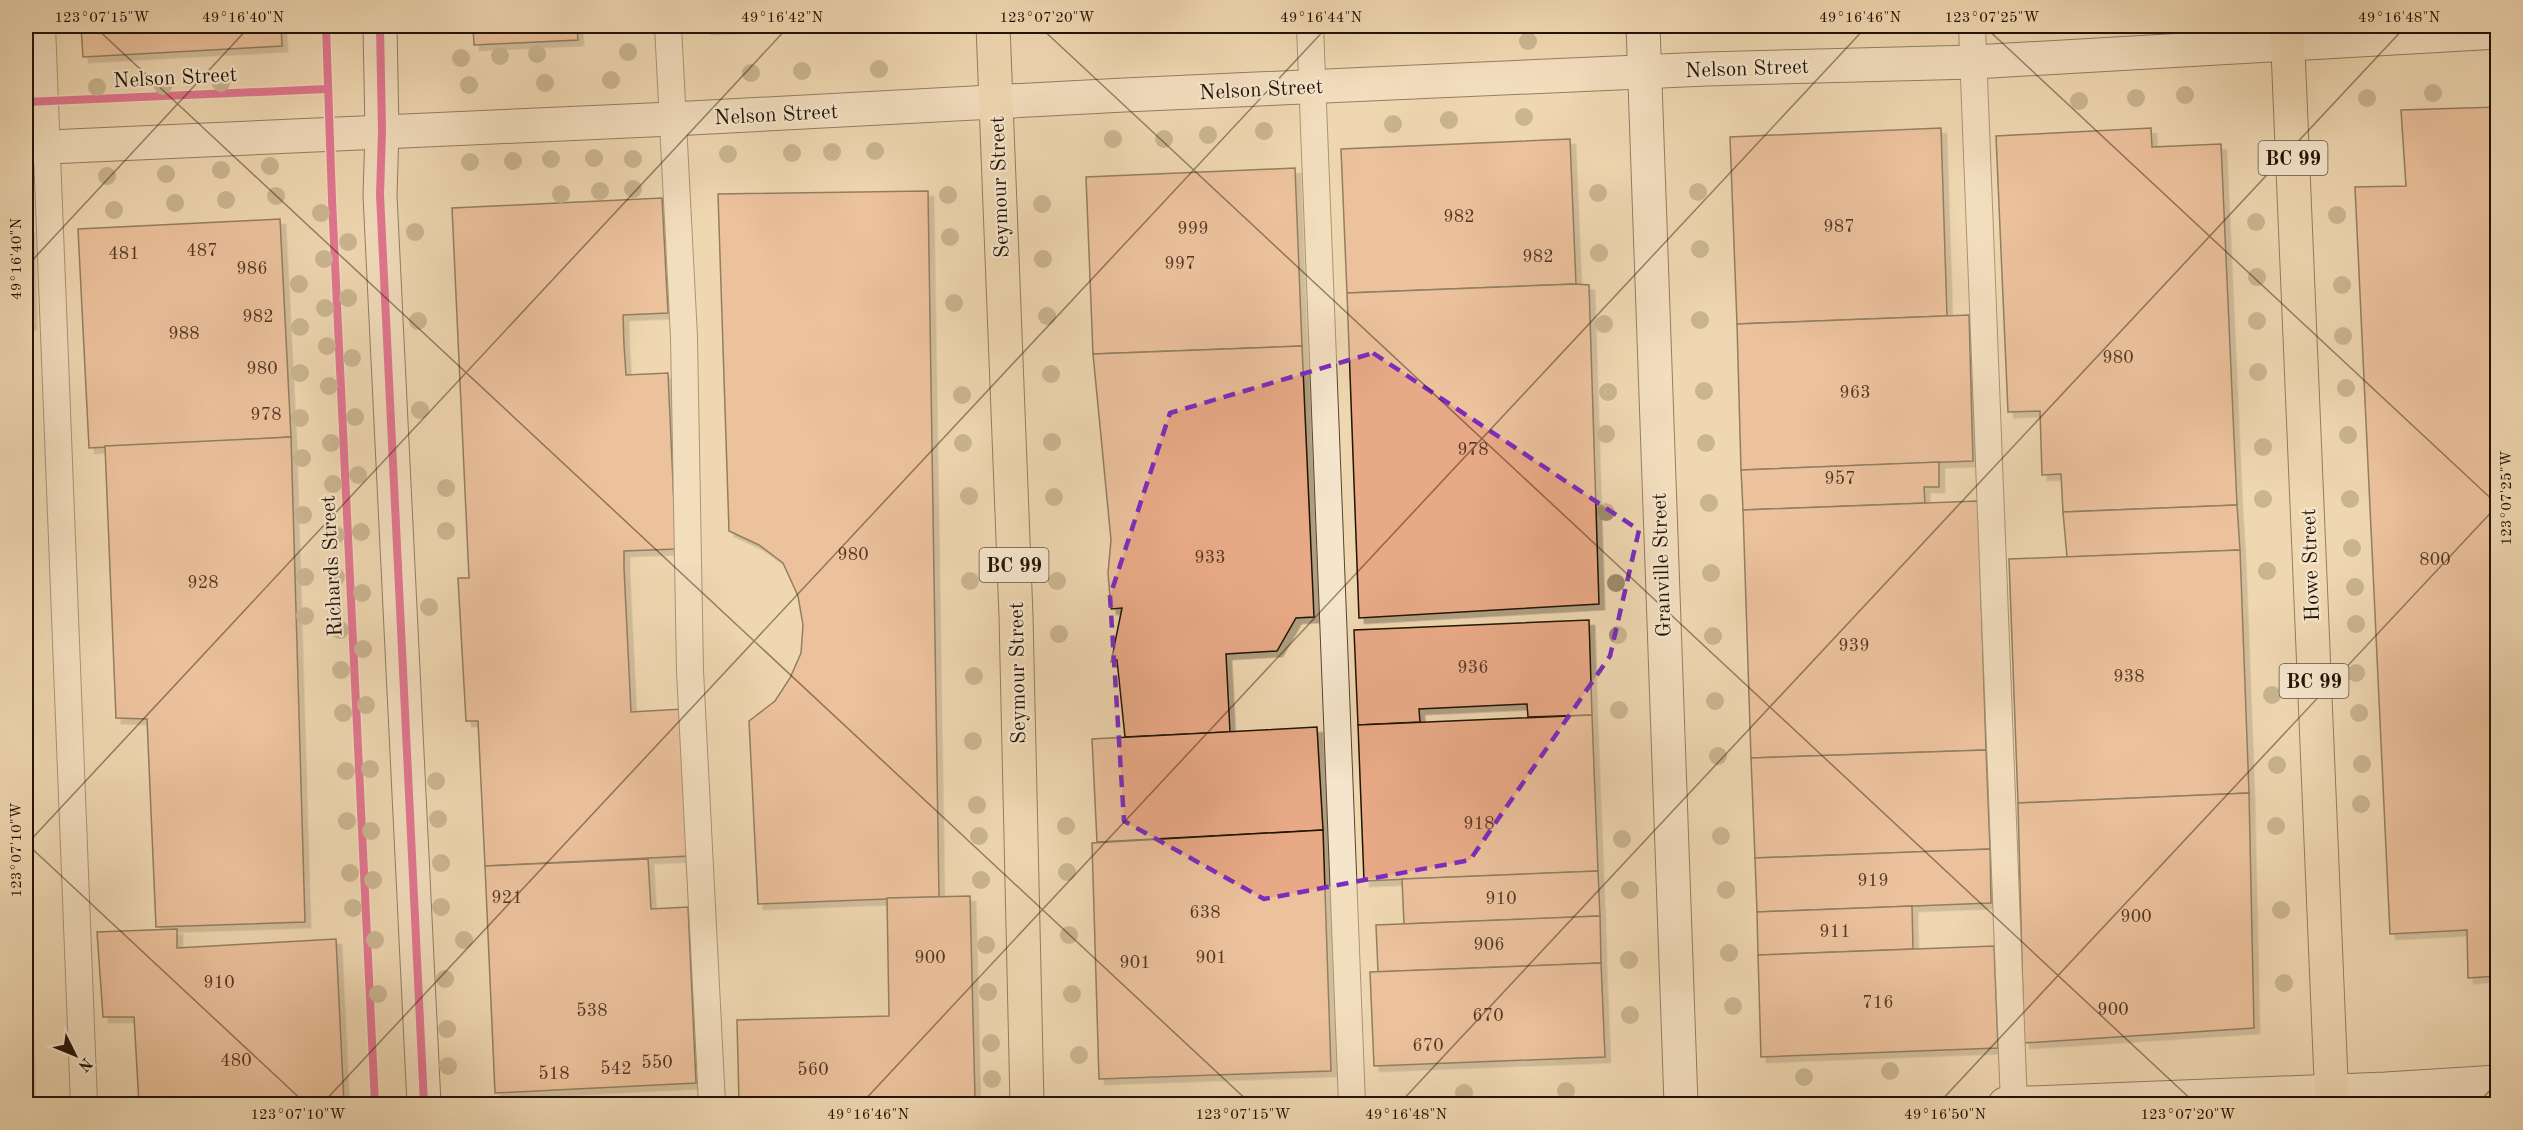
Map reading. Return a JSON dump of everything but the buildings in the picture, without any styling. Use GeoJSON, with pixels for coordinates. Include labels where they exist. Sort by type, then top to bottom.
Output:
{"type":"FeatureCollection","features":[{"type":"Feature","properties":{"kind":"highway","name":"Seymour Street"},"geometry":{"type":"LineString","coordinates":[[993,26],[1016,616],[1027,1104]]}},
{"type":"Feature","properties":{"kind":"highway","name":"Howe Street"},"geometry":{"type":"LineString","coordinates":[[2288,35],[2331,1098]]}},
{"type":"Feature","properties":{"kind":"main road"},"geometry":{"type":"LineString","coordinates":[[380,26],[381,207],[424,1104]]}},
{"type":"Feature","properties":{"kind":"main road","name":"Granville Street"},"geometry":{"type":"LineString","coordinates":[[1643,26],[1681,1104]]}},
{"type":"Feature","properties":{"kind":"main road","name":"Nelson Street"},"geometry":{"type":"LineString","coordinates":[[36,147],[1643,72],[1974,62],[2288,35],[2498,32]]}},
{"type":"Feature","properties":{"kind":"main road"},"geometry":{"type":"LineString","coordinates":[[2005,1104],[2331,1098],[2474,1090]]}},
{"type":"Feature","properties":{"kind":"lane"},"geometry":{"type":"LineString","coordinates":[[42,26],[36,147],[84,1104]]}},
{"type":"Feature","properties":{"kind":"lane"},"geometry":{"type":"LineString","coordinates":[[668,26],[684,337],[690,671],[712,1104]]}},
{"type":"Feature","properties":{"kind":"lane"},"geometry":{"type":"LineString","coordinates":[[1310,26],[1352,1104]]}},
{"type":"Feature","properties":{"kind":"lane"},"geometry":{"type":"LineString","coordinates":[[1972,26],[2014,1104]]}},
{"type":"Feature","properties":{"kind":"highlighted area"},"geometry":{"type":"Polygon","coordinates":[[[1373,353],[1639,530],[1610,656],[1470,860],[1264,899],[1124,821],[1110,596],[1170,413],[1373,353]]]}},
{"type":"Feature","properties":{"kind":"cycle path","name":"Richards Street"},"geometry":{"type":"LineString","coordinates":[[326,26],[332,200],[375,1104]]}},
{"type":"Feature","properties":{"kind":"cycle path"},"geometry":{"type":"LineString","coordinates":[[380,26],[382,131],[380,195],[424,1104]]}},
{"type":"Feature","properties":{"kind":"cycle path"},"geometry":{"type":"LineString","coordinates":[[26,102],[327,89]]}}]}
